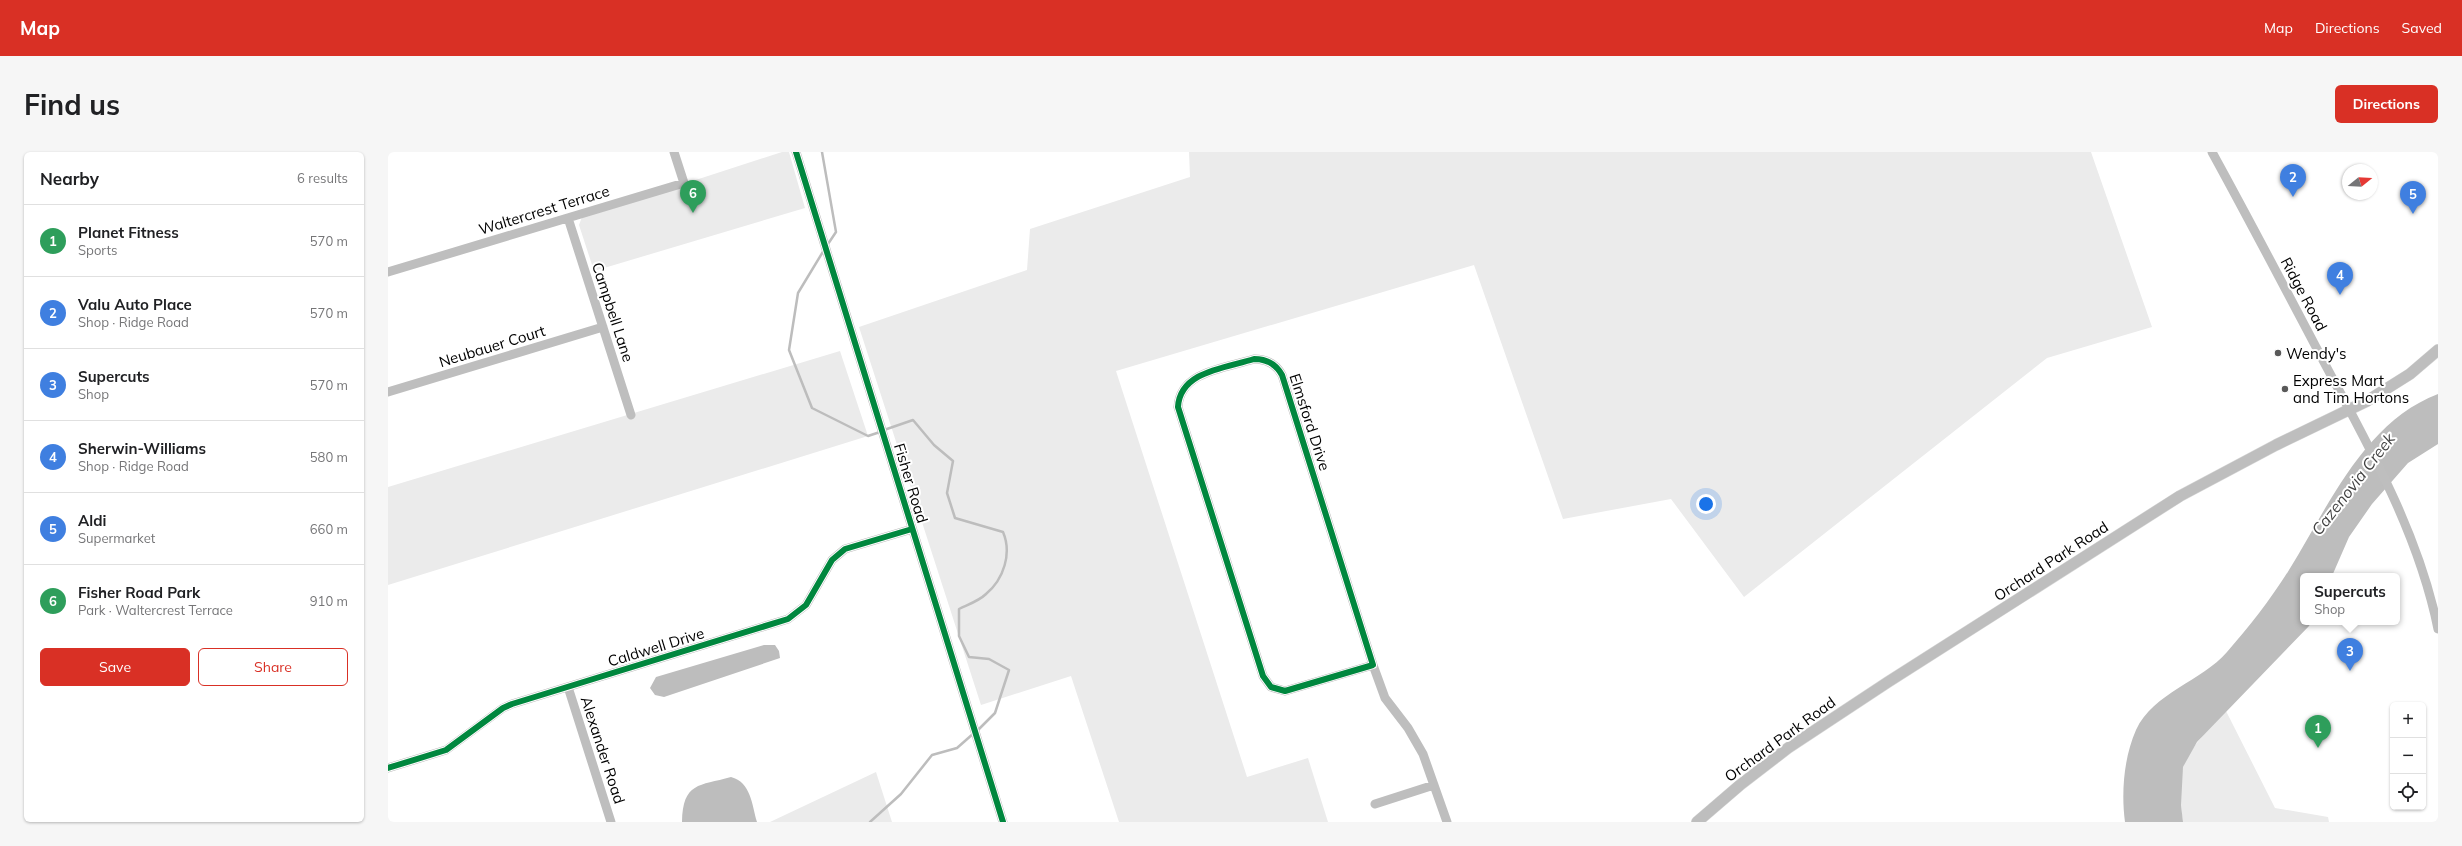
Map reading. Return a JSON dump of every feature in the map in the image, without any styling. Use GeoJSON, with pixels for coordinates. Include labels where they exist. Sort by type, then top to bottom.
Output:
{"type":"FeatureCollection","features":[{"type":"Feature","properties":{"kind":"main road","name":"Orchard Park Road"},"geometry":{"type":"LineString","coordinates":[[1697,822],[1740,784],[1808,734],[2176,499],[2276,445],[2350,410],[2390,388],[2438,350]]}},
{"type":"Feature","properties":{"kind":"street","name":"Fisher Road"},"geometry":{"type":"LineString","coordinates":[[796,152],[1003,822]]}},
{"type":"Feature","properties":{"kind":"street","name":"Ridge Road"},"geometry":{"type":"LineString","coordinates":[[2212,152],[2350,410],[2393,498],[2422,566],[2433,602],[2438,629]]}},
{"type":"Feature","properties":{"kind":"street","name":"Waltercrest Terrace"},"geometry":{"type":"LineString","coordinates":[[388,272],[684,183],[675,156]]}},
{"type":"Feature","properties":{"kind":"street","name":"Campbell Lane"},"geometry":{"type":"LineString","coordinates":[[568,218],[631,415]]}},
{"type":"Feature","properties":{"kind":"street","name":"Neubauer Court"},"geometry":{"type":"LineString","coordinates":[[388,392],[603,327]]}},
{"type":"Feature","properties":{"kind":"street","name":"Elmsford Drive"},"geometry":{"type":"LineString","coordinates":[[1373,665],[1293,690],[1277,690],[1266,682],[1180,415],[1178,399],[1181,392],[1190,380],[1254,359],[1267,361],[1279,370],[1373,665],[1385,698],[1417,743],[1434,784],[1447,822]]}},
{"type":"Feature","properties":{"kind":"street","name":"Caldwell Drive"},"geometry":{"type":"LineString","coordinates":[[388,768],[446,750],[503,708],[788,619],[806,605],[832,560],[845,549],[912,529]]}},
{"type":"Feature","properties":{"kind":"street","name":"Alexander Road"},"geometry":{"type":"LineString","coordinates":[[568,688],[611,822]]}},
{"type":"Feature","properties":{"kind":"street"},"geometry":{"type":"LineString","coordinates":[[1375,804],[1434,784]]}},
{"type":"Feature","properties":{"kind":"shaded area"},"geometry":{"type":"Polygon","coordinates":[[[782,152],[789,152],[805,208],[594,271],[579,225],[582,217],[782,152]]]}},
{"type":"Feature","properties":{"kind":"shaded area"},"geometry":{"type":"Polygon","coordinates":[[[1189,152],[2091,152],[2152,327],[2047,358],[1744,597],[1671,499],[1563,519],[1474,265],[1116,371],[1247,777],[1308,758],[1328,822],[1119,822],[1071,676],[981,705],[859,327],[1027,270],[1030,229],[1190,177],[1189,152]]]}},
{"type":"Feature","properties":{"kind":"shaded area"},"geometry":{"type":"Polygon","coordinates":[[[840,351],[868,436],[388,585],[388,487],[840,351]]]}},
{"type":"Feature","properties":{"kind":"shaded area"},"geometry":{"type":"Polygon","coordinates":[[[2226,711],[2275,808],[2328,817],[2329,822],[2183,822],[2180,786],[2183,767],[2196,744],[2226,711]]]}},
{"type":"Feature","properties":{"kind":"shaded area"},"geometry":{"type":"Polygon","coordinates":[[[876,772],[892,822],[770,822],[876,772]]]}},
{"type":"Feature","properties":{"kind":"water","name":"Cazenovia Creek"},"geometry":{"type":"Polygon","coordinates":[[[2438,394],[2438,444],[2408,463],[2372,504],[2349,537],[2333,573],[2300,573],[2300,625],[2310,625],[2197,742],[2183,767],[2181,805],[2183,822],[2125,822],[2123,799],[2126,763],[2132,740],[2144,717],[2154,706],[2205,671],[2227,652],[2252,623],[2275,592],[2350,469],[2369,445],[2389,424],[2412,407],[2438,394]]]}},
{"type":"Feature","properties":{"kind":"water"},"geometry":{"type":"Polygon","coordinates":[[[764,645],[775,645],[779,651],[780,658],[664,697],[655,695],[650,688],[656,677],[764,645]]]}},
{"type":"Feature","properties":{"kind":"water"},"geometry":{"type":"Polygon","coordinates":[[[731,777],[738,780],[747,789],[757,822],[682,822],[683,809],[686,799],[695,788],[731,777]]]}},
{"type":"Feature","properties":{"kind":"waterway"},"geometry":{"type":"LineString","coordinates":[[822,152],[836,232],[828,244]]}},
{"type":"Feature","properties":{"kind":"waterway"},"geometry":{"type":"LineString","coordinates":[[824,250],[798,293],[789,350],[812,408],[868,436],[880,432]]}},
{"type":"Feature","properties":{"kind":"waterway"},"geometry":{"type":"LineString","coordinates":[[884,430],[913,420],[934,445],[953,461],[947,493],[955,518],[1003,532],[1006,540],[1007,548],[1005,565],[998,581],[983,596],[959,609],[959,636],[969,657],[989,659],[1009,670],[995,713],[978,730]]}},
{"type":"Feature","properties":{"kind":"waterway"},"geometry":{"type":"LineString","coordinates":[[870,822],[901,794],[932,755],[957,748],[974,733]]}},
{"type":"Feature","properties":{"kind":"cycle path"},"geometry":{"type":"LineString","coordinates":[[796,152],[1003,822]]}},
{"type":"Feature","properties":{"kind":"cycle path"},"geometry":{"type":"LineString","coordinates":[[1254,359],[1271,363],[1282,375],[1373,665],[1285,691],[1271,687],[1263,676],[1178,407],[1181,395],[1187,386],[1196,378],[1218,369],[1254,359]]}},
{"type":"Feature","properties":{"kind":"cycle path"},"geometry":{"type":"LineString","coordinates":[[388,768],[446,750],[503,708],[512,704],[788,619],[806,605],[832,560],[845,549],[912,529]]}},
{"type":"Feature","properties":{"kind":"place","name":"Valu Auto Place"},"geometry":{"type":"Point","coordinates":[2293,197]}},
{"type":"Feature","properties":{"kind":"place","name":"Fisher Road Park"},"geometry":{"type":"Point","coordinates":[693,213]}},
{"type":"Feature","properties":{"kind":"place","name":"Aldi"},"geometry":{"type":"Point","coordinates":[2413,214]}},
{"type":"Feature","properties":{"kind":"place","name":"Sherwin-Williams"},"geometry":{"type":"Point","coordinates":[2340,295]}},
{"type":"Feature","properties":{"kind":"place","name":"Wendy's"},"geometry":{"type":"Point","coordinates":[2278,353]}},
{"type":"Feature","properties":{"kind":"place","name":"Express Mart and Tim Hortons"},"geometry":{"type":"Point","coordinates":[2285,389]}},
{"type":"Feature","properties":{"kind":"place","name":"Supercuts"},"geometry":{"type":"Point","coordinates":[2350,671]}},
{"type":"Feature","properties":{"kind":"place","name":"Planet Fitness"},"geometry":{"type":"Point","coordinates":[2318,748]}}]}
